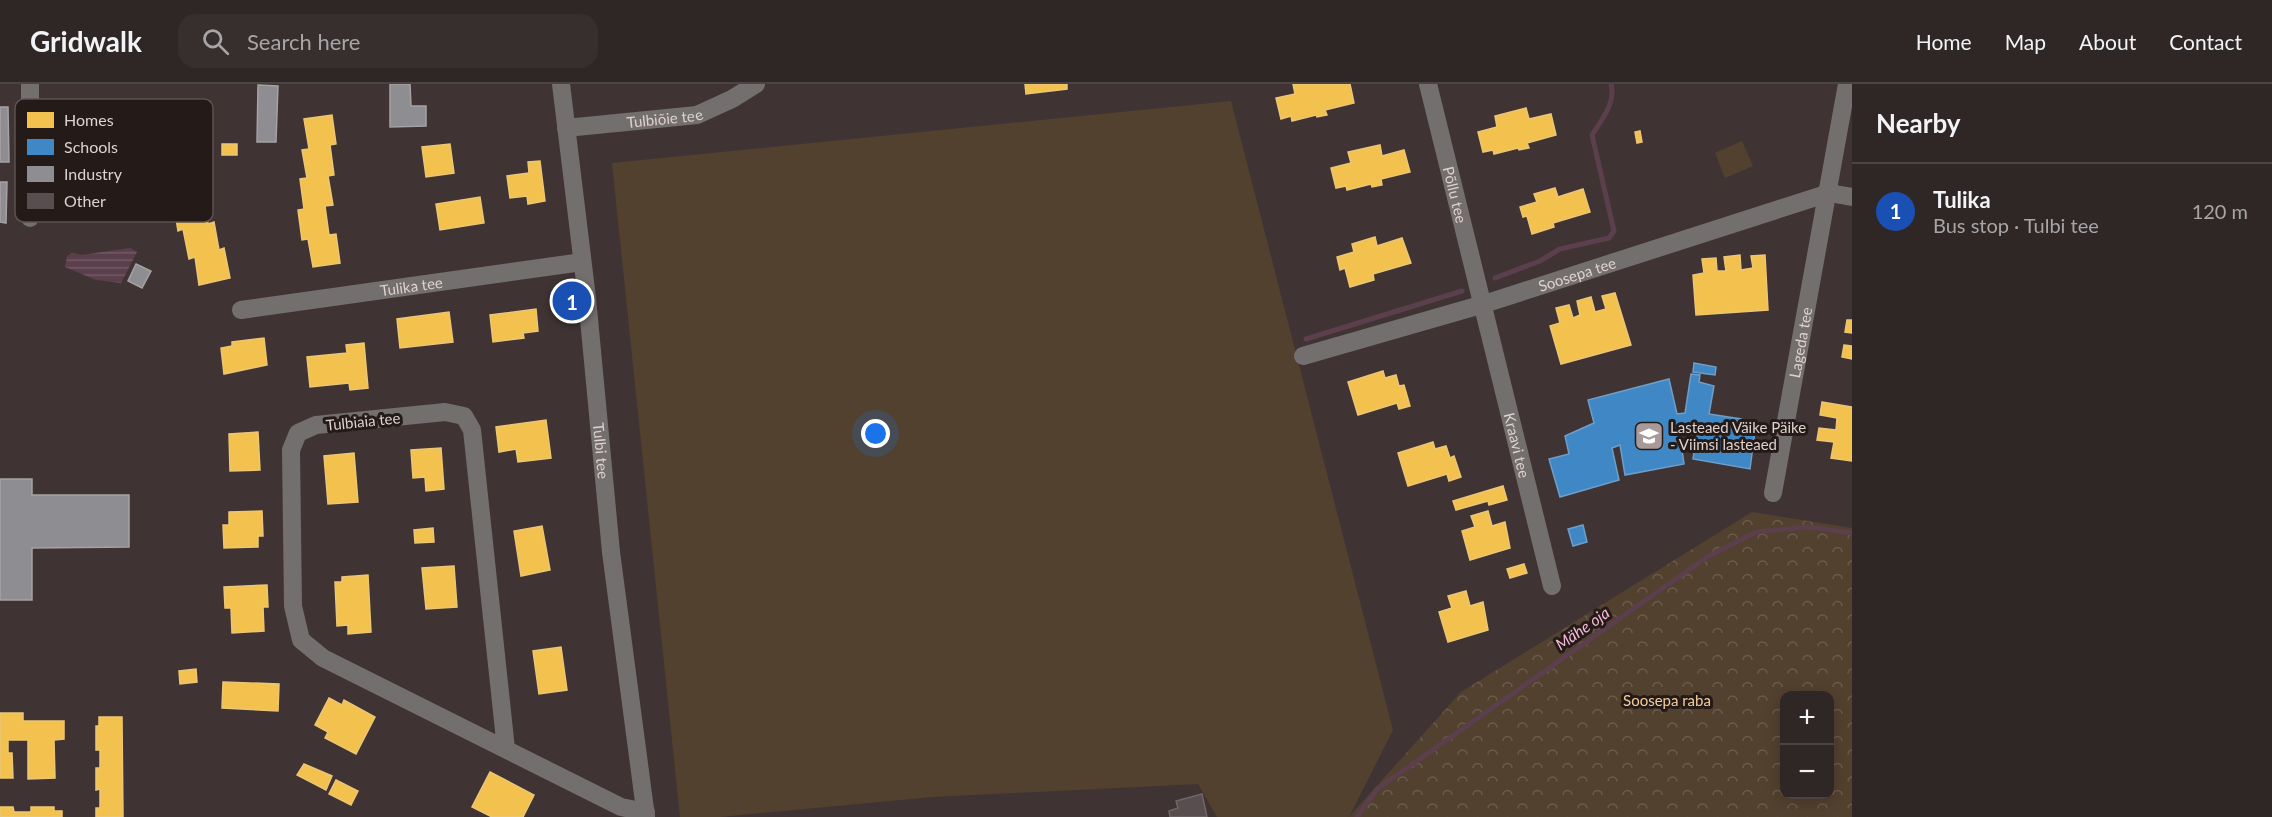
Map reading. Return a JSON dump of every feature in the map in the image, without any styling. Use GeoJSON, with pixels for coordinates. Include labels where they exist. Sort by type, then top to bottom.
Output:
{"type":"FeatureCollection","features":[{"type":"Feature","properties":{"kind":"street","name":"Tulbi tee"},"geometry":{"type":"LineString","coordinates":[[561,84],[612,552],[646,814]]}},
{"type":"Feature","properties":{"kind":"street","name":"Tulbiõie tee"},"geometry":{"type":"LineString","coordinates":[[566,129],[697,115],[732,99],[756,84]]}},
{"type":"Feature","properties":{"kind":"street","name":"Põllu tee"},"geometry":{"type":"LineString","coordinates":[[1428,84],[1484,304]]}},
{"type":"Feature","properties":{"kind":"street","name":"Lageda tee"},"geometry":{"type":"LineString","coordinates":[[1773,492],[1847,84]]}},
{"type":"Feature","properties":{"kind":"street","name":"Soosepa tee"},"geometry":{"type":"LineString","coordinates":[[1303,356],[1484,304],[1829,193],[1852,197]]}},
{"type":"Feature","properties":{"kind":"street","name":"Tulika tee"},"geometry":{"type":"LineString","coordinates":[[241,310],[582,261]]}},
{"type":"Feature","properties":{"kind":"street","name":"Kraavi tee"},"geometry":{"type":"LineString","coordinates":[[1484,304],[1552,586]]}},
{"type":"Feature","properties":{"kind":"street","name":"Tulbiaia tee"},"geometry":{"type":"LineString","coordinates":[[506,749],[472,430],[464,416],[446,412],[316,425],[298,433],[291,450],[293,606],[301,640],[323,658],[621,807],[646,814]]}},
{"type":"Feature","properties":{"kind":"green space"},"geometry":{"type":"Polygon","coordinates":[[[1231,101],[1393,730],[1349,817],[1217,817],[1198,784],[932,797],[720,817],[680,817],[612,163],[1231,101]]]}},
{"type":"Feature","properties":{"kind":"green space"},"geometry":{"type":"Polygon","coordinates":[[[1742,141],[1753,166],[1725,178],[1715,153],[1742,141]]]}},
{"type":"Feature","properties":{"kind":"green space","name":"Soosepa raba"},"geometry":{"type":"Polygon","coordinates":[[[1752,512],[1852,528],[1852,817],[1349,817],[1461,692],[1752,512]]]}},
{"type":"Feature","properties":{"kind":"shaded area"},"geometry":{"type":"Polygon","coordinates":[[[130,248],[137,252],[121,283],[96,280],[65,267],[67,256],[72,253],[82,255],[130,248]]]}},
{"type":"Feature","properties":{"kind":"building: Homes"},"geometry":{"type":"Polygon","coordinates":[[[1025,84],[1067,84],[1067,89],[1026,94],[1025,84]]]}},
{"type":"Feature","properties":{"kind":"building: Homes"},"geometry":{"type":"Polygon","coordinates":[[[1293,84],[1350,84],[1354,103],[1325,110],[1327,115],[1317,117],[1316,115],[1292,121],[1291,116],[1281,119],[1276,98],[1295,94],[1293,84]]]}},
{"type":"Feature","properties":{"kind":"building: Homes"},"geometry":{"type":"Polygon","coordinates":[[[1526,108],[1529,119],[1551,114],[1556,135],[1527,143],[1529,148],[1519,150],[1518,148],[1494,154],[1493,150],[1483,152],[1478,132],[1497,127],[1495,116],[1526,108]]]}},
{"type":"Feature","properties":{"kind":"building: Homes"},"geometry":{"type":"Polygon","coordinates":[[[332,115],[336,144],[330,145],[334,175],[328,176],[333,205],[325,206],[329,235],[336,234],[340,263],[313,267],[308,239],[302,240],[298,210],[304,209],[300,179],[307,178],[302,150],[309,149],[304,119],[332,115]]]}},
{"type":"Feature","properties":{"kind":"building: Homes"},"geometry":{"type":"Polygon","coordinates":[[[1640,131],[1642,142],[1637,143],[1635,132],[1640,131]]]}},
{"type":"Feature","properties":{"kind":"building: Homes"},"geometry":{"type":"Polygon","coordinates":[[[222,144],[237,144],[237,155],[222,155],[222,144]]]}},
{"type":"Feature","properties":{"kind":"building: Homes"},"geometry":{"type":"Polygon","coordinates":[[[450,144],[454,173],[426,177],[422,147],[450,144]]]}},
{"type":"Feature","properties":{"kind":"building: Homes"},"geometry":{"type":"Polygon","coordinates":[[[1380,145],[1382,156],[1404,150],[1410,172],[1381,179],[1382,185],[1372,187],[1371,184],[1347,190],[1346,186],[1336,188],[1331,168],[1351,163],[1348,152],[1380,145]]]}},
{"type":"Feature","properties":{"kind":"building: Homes"},"geometry":{"type":"Polygon","coordinates":[[[540,161],[545,201],[528,204],[527,196],[510,198],[507,176],[529,173],[528,162],[540,161]]]}},
{"type":"Feature","properties":{"kind":"building: Homes"},"geometry":{"type":"Polygon","coordinates":[[[1555,188],[1558,197],[1583,189],[1590,212],[1553,223],[1554,227],[1532,234],[1527,216],[1523,217],[1520,207],[1537,202],[1534,194],[1555,188]]]}},
{"type":"Feature","properties":{"kind":"building: Homes"},"geometry":{"type":"Polygon","coordinates":[[[480,197],[484,223],[440,230],[436,204],[480,197]]]}},
{"type":"Feature","properties":{"kind":"building: Homes"},"geometry":{"type":"Polygon","coordinates":[[[177,222],[208,222],[208,224],[214,222],[219,250],[224,248],[230,278],[199,285],[195,257],[189,259],[183,229],[178,231],[177,222]]]}},
{"type":"Feature","properties":{"kind":"building: Homes"},"geometry":{"type":"Polygon","coordinates":[[[1375,237],[1377,246],[1402,238],[1411,263],[1373,274],[1374,280],[1350,287],[1345,268],[1340,270],[1337,257],[1354,252],[1352,244],[1375,237]]]}},
{"type":"Feature","properties":{"kind":"building: Homes"},"geometry":{"type":"Polygon","coordinates":[[[1740,255],[1741,270],[1753,268],[1751,256],[1765,255],[1768,310],[1696,315],[1693,275],[1704,273],[1702,259],[1716,258],[1717,271],[1726,271],[1724,257],[1740,255]]]}},
{"type":"Feature","properties":{"kind":"building: Homes"},"geometry":{"type":"Polygon","coordinates":[[[1615,293],[1631,345],[1561,364],[1550,326],[1560,323],[1556,308],[1569,305],[1573,318],[1580,315],[1577,301],[1591,297],[1595,312],[1606,309],[1602,296],[1615,293]]]}},
{"type":"Feature","properties":{"kind":"building: Homes"},"geometry":{"type":"Polygon","coordinates":[[[536,309],[538,331],[523,333],[524,338],[493,342],[490,315],[536,309]]]}},
{"type":"Feature","properties":{"kind":"building: Homes"},"geometry":{"type":"Polygon","coordinates":[[[449,312],[453,342],[400,348],[397,319],[449,312]]]}},
{"type":"Feature","properties":{"kind":"building: Homes"},"geometry":{"type":"Polygon","coordinates":[[[1847,320],[1852,320],[1852,333],[1845,332],[1847,320]]]}},
{"type":"Feature","properties":{"kind":"building: Homes"},"geometry":{"type":"Polygon","coordinates":[[[264,338],[267,365],[224,374],[221,348],[232,346],[232,342],[264,338]]]}},
{"type":"Feature","properties":{"kind":"building: Homes"},"geometry":{"type":"Polygon","coordinates":[[[364,343],[368,388],[350,390],[349,383],[310,387],[307,357],[347,353],[346,345],[364,343]]]}},
{"type":"Feature","properties":{"kind":"building: Homes"},"geometry":{"type":"Polygon","coordinates":[[[1844,345],[1852,346],[1852,359],[1842,357],[1844,345]]]}},
{"type":"Feature","properties":{"kind":"building: Homes"},"geometry":{"type":"Polygon","coordinates":[[[1383,371],[1385,378],[1396,375],[1399,386],[1404,385],[1410,406],[1399,409],[1397,403],[1358,415],[1348,382],[1383,371]]]}},
{"type":"Feature","properties":{"kind":"building: Homes"},"geometry":{"type":"Polygon","coordinates":[[[1822,402],[1852,407],[1852,461],[1831,458],[1834,442],[1817,440],[1819,428],[1836,430],[1837,418],[1820,415],[1822,402]]]}},
{"type":"Feature","properties":{"kind":"building: Homes"},"geometry":{"type":"Polygon","coordinates":[[[546,420],[551,458],[518,462],[516,449],[499,452],[496,427],[546,420]]]}},
{"type":"Feature","properties":{"kind":"building: Homes"},"geometry":{"type":"Polygon","coordinates":[[[258,432],[260,470],[230,471],[229,434],[258,432]]]}},
{"type":"Feature","properties":{"kind":"building: Homes"},"geometry":{"type":"Polygon","coordinates":[[[1433,442],[1435,449],[1446,446],[1450,458],[1454,456],[1461,477],[1449,481],[1447,474],[1408,486],[1398,453],[1433,442]]]}},
{"type":"Feature","properties":{"kind":"building: Homes"},"geometry":{"type":"Polygon","coordinates":[[[441,448],[444,489],[426,491],[425,477],[413,478],[411,450],[441,448]]]}},
{"type":"Feature","properties":{"kind":"building: Homes"},"geometry":{"type":"Polygon","coordinates":[[[354,453],[358,502],[328,504],[324,456],[354,453]]]}},
{"type":"Feature","properties":{"kind":"building: Homes"},"geometry":{"type":"Polygon","coordinates":[[[1503,486],[1507,500],[1489,505],[1488,501],[1456,510],[1453,501],[1503,486]]]}},
{"type":"Feature","properties":{"kind":"building: Homes"},"geometry":{"type":"Polygon","coordinates":[[[262,511],[263,536],[258,536],[258,547],[224,548],[223,525],[229,525],[229,512],[262,511]]]}},
{"type":"Feature","properties":{"kind":"building: Homes"},"geometry":{"type":"Polygon","coordinates":[[[1488,511],[1492,526],[1505,522],[1510,548],[1470,560],[1462,531],[1475,527],[1471,516],[1488,511]]]}},
{"type":"Feature","properties":{"kind":"building: Homes"},"geometry":{"type":"Polygon","coordinates":[[[542,526],[550,570],[521,576],[514,531],[542,526]]]}},
{"type":"Feature","properties":{"kind":"building: Homes"},"geometry":{"type":"Polygon","coordinates":[[[433,528],[434,542],[415,543],[414,530],[433,528]]]}},
{"type":"Feature","properties":{"kind":"building: Homes"},"geometry":{"type":"Polygon","coordinates":[[[1524,564],[1527,573],[1510,578],[1507,569],[1524,564]]]}},
{"type":"Feature","properties":{"kind":"building: Homes"},"geometry":{"type":"Polygon","coordinates":[[[454,566],[457,607],[426,609],[422,568],[454,566]]]}},
{"type":"Feature","properties":{"kind":"building: Homes"},"geometry":{"type":"Polygon","coordinates":[[[368,575],[371,632],[348,634],[348,625],[337,626],[335,582],[342,582],[342,577],[368,575]]]}},
{"type":"Feature","properties":{"kind":"building: Homes"},"geometry":{"type":"Polygon","coordinates":[[[267,585],[268,607],[263,607],[264,631],[232,633],[231,608],[225,608],[224,587],[267,585]]]}},
{"type":"Feature","properties":{"kind":"building: Homes"},"geometry":{"type":"Polygon","coordinates":[[[1466,591],[1470,606],[1483,602],[1488,630],[1448,642],[1439,612],[1452,608],[1448,596],[1466,591]]]}},
{"type":"Feature","properties":{"kind":"building: Homes"},"geometry":{"type":"Polygon","coordinates":[[[561,647],[567,690],[539,694],[533,651],[561,647]]]}},
{"type":"Feature","properties":{"kind":"building: Homes"},"geometry":{"type":"Polygon","coordinates":[[[196,669],[197,682],[180,684],[179,671],[196,669]]]}},
{"type":"Feature","properties":{"kind":"building: Homes"},"geometry":{"type":"Polygon","coordinates":[[[223,682],[279,684],[278,711],[222,708],[223,682]]]}},
{"type":"Feature","properties":{"kind":"building: Homes"},"geometry":{"type":"Polygon","coordinates":[[[329,698],[342,705],[344,700],[375,717],[356,754],[325,738],[328,732],[315,725],[329,698]]]}},
{"type":"Feature","properties":{"kind":"building: Homes"},"geometry":{"type":"Polygon","coordinates":[[[0,713],[23,713],[23,721],[64,721],[64,739],[54,740],[55,778],[28,779],[28,740],[8,740],[8,753],[12,753],[13,778],[0,778],[0,713]]]}},
{"type":"Feature","properties":{"kind":"building: Homes"},"geometry":{"type":"Polygon","coordinates":[[[99,717],[122,717],[123,817],[96,817],[96,808],[100,808],[100,789],[96,790],[96,768],[100,768],[100,750],[96,750],[96,726],[99,726],[99,717]]]}},
{"type":"Feature","properties":{"kind":"building: Homes"},"geometry":{"type":"Polygon","coordinates":[[[304,764],[332,776],[326,790],[297,775],[304,764]]]}},
{"type":"Feature","properties":{"kind":"building: Homes"},"geometry":{"type":"Polygon","coordinates":[[[490,772],[534,795],[523,817],[492,817],[472,807],[490,772]]]}},
{"type":"Feature","properties":{"kind":"building: Homes"},"geometry":{"type":"Polygon","coordinates":[[[336,780],[358,791],[351,805],[329,794],[336,780]]]}},
{"type":"Feature","properties":{"kind":"building: Homes"},"geometry":{"type":"Polygon","coordinates":[[[0,807],[13,807],[14,812],[31,812],[31,807],[54,807],[54,811],[62,811],[62,817],[0,817],[0,807]]]}},
{"type":"Feature","properties":{"kind":"building: Schools"},"geometry":{"type":"Polygon","coordinates":[[[1694,363],[1716,367],[1715,375],[1693,372],[1694,363]]]}},
{"type":"Feature","properties":{"kind":"building: Schools"},"geometry":{"type":"Polygon","coordinates":[[[1691,374],[1700,375],[1699,382],[1714,386],[1709,414],[1741,419],[1740,430],[1755,431],[1750,469],[1693,459],[1698,428],[1679,429],[1684,464],[1625,475],[1620,445],[1612,448],[1619,480],[1560,497],[1549,459],[1569,454],[1565,436],[1594,423],[1588,400],[1669,379],[1677,414],[1685,413],[1691,374]]]}},
{"type":"Feature","properties":{"kind":"building: Schools"},"geometry":{"type":"Polygon","coordinates":[[[1583,525],[1587,542],[1573,546],[1568,529],[1583,525]]]}},
{"type":"Feature","properties":{"kind":"building: Industry"},"geometry":{"type":"Polygon","coordinates":[[[390,84],[410,84],[411,106],[426,106],[426,126],[390,127],[390,84]]]}},
{"type":"Feature","properties":{"kind":"building: Industry"},"geometry":{"type":"Polygon","coordinates":[[[258,85],[278,86],[276,142],[257,142],[258,85]]]}},
{"type":"Feature","properties":{"kind":"building: Industry"},"geometry":{"type":"Polygon","coordinates":[[[0,107],[8,107],[9,162],[0,162],[0,107]]]}},
{"type":"Feature","properties":{"kind":"building: Industry"},"geometry":{"type":"Polygon","coordinates":[[[0,182],[7,182],[6,223],[0,222],[0,182]]]}},
{"type":"Feature","properties":{"kind":"building: Industry"},"geometry":{"type":"Polygon","coordinates":[[[136,264],[151,271],[142,288],[128,281],[136,264]]]}},
{"type":"Feature","properties":{"kind":"building: Industry"},"geometry":{"type":"Polygon","coordinates":[[[0,479],[32,479],[32,495],[129,495],[129,547],[32,548],[32,600],[0,600],[0,479]]]}},
{"type":"Feature","properties":{"kind":"building: Other"},"geometry":{"type":"Polygon","coordinates":[[[1202,794],[1207,817],[1170,817],[1169,811],[1178,808],[1176,801],[1202,794]]]}},
{"type":"Feature","properties":{"kind":"waterway"},"geometry":{"type":"LineString","coordinates":[[1495,278],[1540,261],[1560,249],[1609,238],[1614,231],[1592,135],[1610,104],[1611,84]]}},
{"type":"Feature","properties":{"kind":"waterway"},"geometry":{"type":"LineString","coordinates":[[1306,339],[1462,291]]}},
{"type":"Feature","properties":{"kind":"waterway","name":"Mähe oja"},"geometry":{"type":"LineString","coordinates":[[1357,817],[1377,789],[1707,557],[1756,532],[1808,527],[1852,533]]}},
{"type":"Feature","properties":{"kind":"place","name":"Tulika"},"geometry":{"type":"Point","coordinates":[572,301]}},
{"type":"Feature","properties":{"kind":"place","name":"Lasteaed Väike Päike - Viimsi lasteaed"},"geometry":{"type":"Point","coordinates":[1649,436]}}]}
